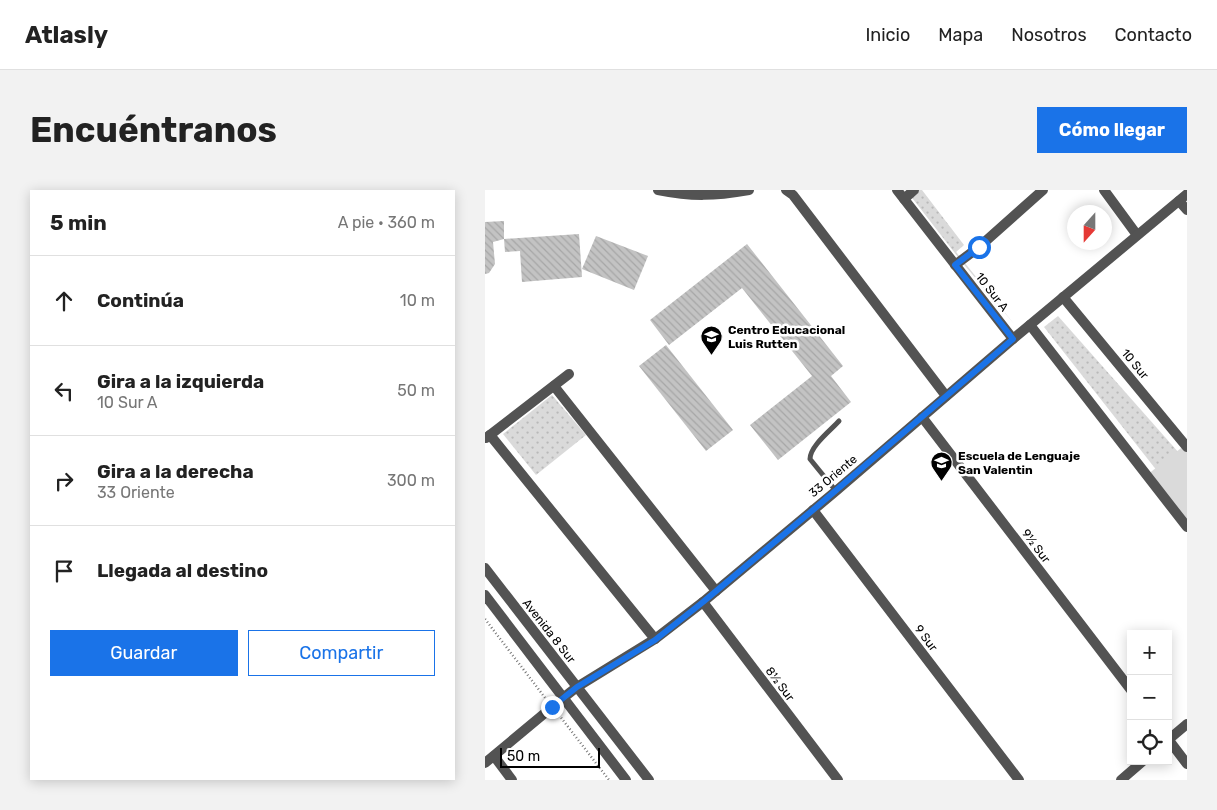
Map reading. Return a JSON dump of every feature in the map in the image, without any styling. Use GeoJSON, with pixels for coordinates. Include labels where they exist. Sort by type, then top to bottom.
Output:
{"type":"FeatureCollection","features":[{"type":"Feature","properties":{"kind":"street"},"geometry":{"type":"LineString","coordinates":[[658,190],[697,196],[723,195],[749,190]]}},
{"type":"Feature","properties":{"kind":"street"},"geometry":{"type":"LineString","coordinates":[[786,190],[793,195],[946,396]]}},
{"type":"Feature","properties":{"kind":"street","name":"10 Sur A"},"geometry":{"type":"LineString","coordinates":[[897,190],[1013,339]]}},
{"type":"Feature","properties":{"kind":"street"},"geometry":{"type":"LineString","coordinates":[[904,199],[915,190]]}},
{"type":"Feature","properties":{"kind":"street"},"geometry":{"type":"LineString","coordinates":[[955,265],[979,247],[1043,190]]}},
{"type":"Feature","properties":{"kind":"street"},"geometry":{"type":"LineString","coordinates":[[1104,190],[1137,235]]}},
{"type":"Feature","properties":{"kind":"street"},"geometry":{"type":"LineString","coordinates":[[1183,197],[1187,210]]}},
{"type":"Feature","properties":{"kind":"street","name":"33 Oriente"},"geometry":{"type":"LineString","coordinates":[[485,763],[577,687],[655,640],[703,602],[1183,197]]}},
{"type":"Feature","properties":{"kind":"street","name":"10 Sur"},"geometry":{"type":"LineString","coordinates":[[1063,297],[1187,447]]}},
{"type":"Feature","properties":{"kind":"street"},"geometry":{"type":"LineString","coordinates":[[1030,325],[1187,527]]}},
{"type":"Feature","properties":{"kind":"street"},"geometry":{"type":"LineString","coordinates":[[569,374],[488,437],[655,640]]}},
{"type":"Feature","properties":{"kind":"street"},"geometry":{"type":"LineString","coordinates":[[553,386],[716,591]]}},
{"type":"Feature","properties":{"kind":"street","name":"9½ Sur"},"geometry":{"type":"LineString","coordinates":[[922,417],[1127,685]]}},
{"type":"Feature","properties":{"kind":"street","name":"9 Sur"},"geometry":{"type":"LineString","coordinates":[[813,510],[1019,780]]}},
{"type":"Feature","properties":{"kind":"street","name":"Avenida 8 Sur"},"geometry":{"type":"LineString","coordinates":[[485,568],[649,780]]}},
{"type":"Feature","properties":{"kind":"street"},"geometry":{"type":"LineString","coordinates":[[485,595],[626,780]]}},
{"type":"Feature","properties":{"kind":"street","name":"8½ Sur"},"geometry":{"type":"LineString","coordinates":[[703,602],[838,780]]}},
{"type":"Feature","properties":{"kind":"street"},"geometry":{"type":"LineString","coordinates":[[1172,736],[1187,724]]}},
{"type":"Feature","properties":{"kind":"street"},"geometry":{"type":"LineString","coordinates":[[1172,744],[1187,764]]}},
{"type":"Feature","properties":{"kind":"street"},"geometry":{"type":"LineString","coordinates":[[494,756],[512,780]]}},
{"type":"Feature","properties":{"kind":"street"},"geometry":{"type":"LineString","coordinates":[[1121,780],[1138,765]]}},
{"type":"Feature","properties":{"kind":"lane"},"geometry":{"type":"LineString","coordinates":[[835,491],[811,459],[810,454],[816,444],[839,421]]}},
{"type":"Feature","properties":{"kind":"shaded area"},"geometry":{"type":"Polygon","coordinates":[[[906,190],[922,190],[964,245],[956,252],[1015,325],[961,261],[906,190]]]}},
{"type":"Feature","properties":{"kind":"shaded area"},"geometry":{"type":"Polygon","coordinates":[[[1058,316],[1187,462],[1187,509],[1044,327],[1058,316]]]}},
{"type":"Feature","properties":{"kind":"shaded area"},"geometry":{"type":"Polygon","coordinates":[[[552,395],[586,435],[536,475],[503,434],[552,395]]]}},
{"type":"Feature","properties":{"kind":"shaded area"},"geometry":{"type":"Polygon","coordinates":[[[1185,445],[1187,447],[1187,521],[1147,475],[1185,445]]]}},
{"type":"Feature","properties":{"kind":"building"},"geometry":{"type":"Polygon","coordinates":[[[504,221],[504,239],[493,242],[495,264],[489,273],[485,274],[485,222],[504,221]]]}},
{"type":"Feature","properties":{"kind":"building"},"geometry":{"type":"Polygon","coordinates":[[[579,234],[582,277],[522,282],[520,251],[505,252],[504,239],[579,234]]]}},
{"type":"Feature","properties":{"kind":"building"},"geometry":{"type":"Polygon","coordinates":[[[596,236],[648,256],[634,290],[582,269],[596,236]]]}},
{"type":"Feature","properties":{"kind":"building"},"geometry":{"type":"Polygon","coordinates":[[[747,244],[843,366],[831,376],[851,402],[778,460],[750,425],[812,376],[742,288],[669,345],[650,320],[747,244]]]}},
{"type":"Feature","properties":{"kind":"building"},"geometry":{"type":"Polygon","coordinates":[[[666,345],[733,430],[706,451],[639,366],[666,345]]]}},
{"type":"Feature","properties":{"kind":"place","name":"Centro Educacional Luis Rutten"},"geometry":{"type":"Point","coordinates":[712,356]}},
{"type":"Feature","properties":{"kind":"place","name":"Escuela de Lenguaje San Valentin"},"geometry":{"type":"Point","coordinates":[942,482]}},
{"type":"Feature","properties":{"kind":"route"},"geometry":{"type":"LineString","coordinates":[[552,707],[577,687],[655,640],[703,602],[1013,339],[955,265],[979,247]]}}]}
